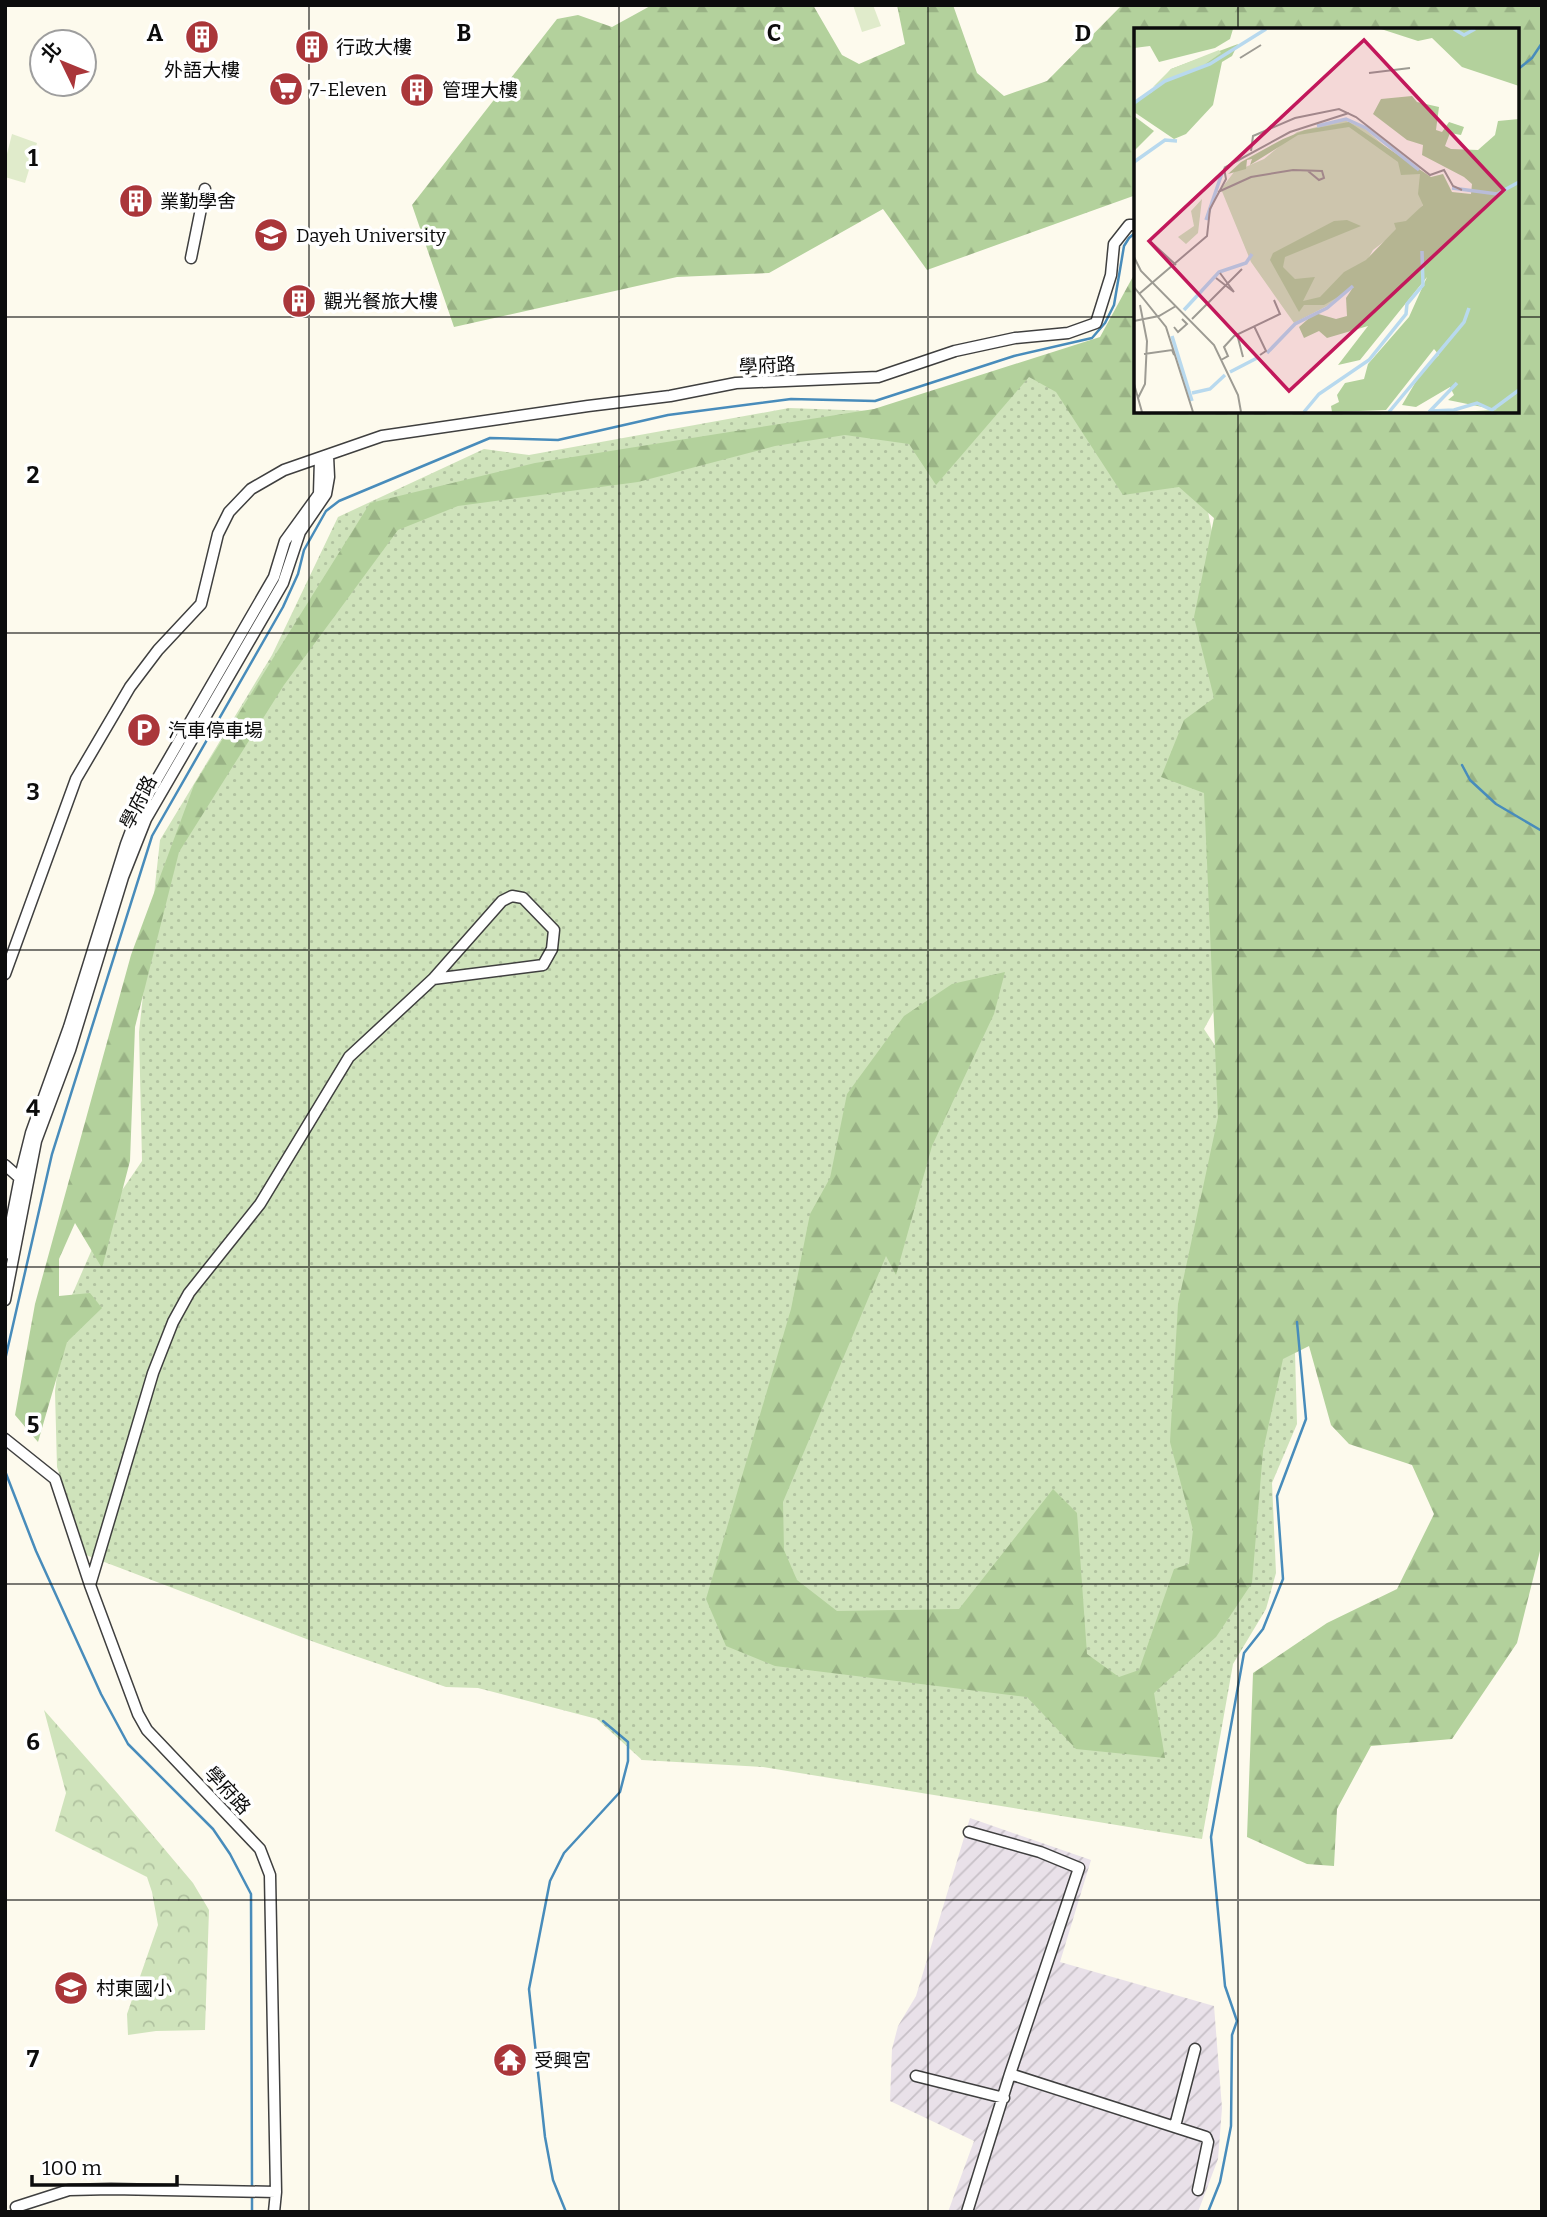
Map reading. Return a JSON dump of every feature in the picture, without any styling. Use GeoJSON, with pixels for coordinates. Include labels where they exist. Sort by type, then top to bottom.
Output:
{"type":"FeatureCollection","features":[{"type":"Feature","properties":{"kind":"street"},"geometry":{"type":"LineString","coordinates":[[191,258],[205,189]]}},
{"type":"Feature","properties":{"kind":"street","name":"學府路"},"geometry":{"type":"LineString","coordinates":[[5,974],[76,779],[130,687],[158,650],[201,604],[218,534],[229,512],[251,489],[284,470],[382,436],[670,396],[736,383],[878,377],[967,349],[1015,338],[1068,333],[1096,323],[1111,275],[1114,244],[1129,225],[1134,225]]}},
{"type":"Feature","properties":{"kind":"street","name":"學府路"},"geometry":{"type":"LineString","coordinates":[[5,1254],[31,1133],[69,1027],[138,813],[274,577],[285,541],[319,494],[324,457]]}},
{"type":"Feature","properties":{"kind":"street","name":"學府路"},"geometry":{"type":"LineString","coordinates":[[5,1300],[36,1141],[70,1050],[123,877],[146,819],[283,583],[300,532],[326,494],[329,477],[324,457]]}},
{"type":"Feature","properties":{"kind":"street"},"geometry":{"type":"LineString","coordinates":[[90,1585],[153,1373],[173,1322],[183,1303],[260,1203],[349,1057],[433,979],[502,901],[512,896],[523,898],[554,930],[552,949],[543,965],[433,979]]}},
{"type":"Feature","properties":{"kind":"street"},"geometry":{"type":"LineString","coordinates":[[5,1166],[20,1177],[28,1188]]}},
{"type":"Feature","properties":{"kind":"street","name":"學府路"},"geometry":{"type":"LineString","coordinates":[[5,1439],[55,1479],[90,1585],[138,1714],[147,1730],[260,1849],[270,1875],[276,2192],[274,2212]]}},
{"type":"Feature","properties":{"kind":"street"},"geometry":{"type":"LineString","coordinates":[[967,2212],[1079,1868],[1040,1852],[969,1832]]}},
{"type":"Feature","properties":{"kind":"street"},"geometry":{"type":"LineString","coordinates":[[1175,2126],[1195,2049]]}},
{"type":"Feature","properties":{"kind":"street"},"geometry":{"type":"LineString","coordinates":[[1010,2074],[1206,2137],[1208,2143],[1198,2190]]}},
{"type":"Feature","properties":{"kind":"street"},"geometry":{"type":"LineString","coordinates":[[916,2076],[1004,2098]]}},
{"type":"Feature","properties":{"kind":"street"},"geometry":{"type":"LineString","coordinates":[[16,2207],[69,2190],[276,2192]]}},
{"type":"Feature","properties":{"kind":"shaded area"},"geometry":{"type":"Polygon","coordinates":[[[970,1818],[1091,1860],[1060,1962],[1214,2006],[1222,2108],[1218,2159],[1198,2212],[948,2212],[974,2141],[890,2101],[892,2049],[898,2026],[916,1996],[970,1818]]]}},
{"type":"Feature","properties":{"kind":"green space"},"geometry":{"type":"Polygon","coordinates":[[[652,5],[813,5],[842,55],[859,64],[905,44],[897,5],[953,5],[977,73],[1004,96],[1047,81],[1122,5],[1542,5],[1542,1543],[1517,1643],[1452,1739],[1371,1746],[1337,1809],[1334,1866],[1307,1864],[1247,1837],[1253,1673],[1327,1623],[1397,1589],[1434,1514],[1412,1465],[1349,1444],[1331,1425],[1309,1346],[1283,1359],[1263,1451],[1252,1583],[1216,1637],[1154,1693],[1165,1758],[1076,1749],[1027,1697],[775,1666],[726,1646],[706,1599],[791,1309],[810,1214],[830,1178],[847,1094],[904,1016],[952,984],[1005,972],[994,1014],[932,1146],[896,1275],[886,1256],[783,1502],[784,1550],[797,1580],[837,1611],[959,1609],[1053,1489],[1077,1513],[1087,1654],[1119,1677],[1139,1670],[1174,1569],[1189,1564],[1193,1530],[1170,1442],[1178,1304],[1218,1117],[1204,793],[1161,777],[1184,720],[1214,698],[1194,617],[1214,518],[1179,487],[1123,495],[1056,392],[1029,377],[936,485],[909,444],[845,435],[775,446],[638,482],[458,506],[398,530],[284,685],[179,852],[135,1027],[130,1161],[102,1268],[75,1223],[59,1259],[59,1296],[90,1293],[102,1308],[67,1342],[38,1442],[15,1415],[35,1304],[131,955],[194,785],[370,503],[535,463],[874,409],[1100,337],[1134,275],[1134,413],[1519,413],[1519,28],[1134,28],[1134,196],[927,270],[883,209],[769,273],[677,277],[454,327],[412,205],[557,19],[578,15],[612,27],[652,5]]]}},
{"type":"Feature","properties":{"kind":"green space"},"geometry":{"type":"Polygon","coordinates":[[[853,5],[873,5],[881,26],[862,32],[853,5]]]}},
{"type":"Feature","properties":{"kind":"green space"},"geometry":{"type":"Polygon","coordinates":[[[12,134],[37,143],[25,183],[5,177],[5,162],[12,134]]]}},
{"type":"Feature","properties":{"kind":"green space"},"geometry":{"type":"Polygon","coordinates":[[[1103,338],[1134,407],[1134,413],[1137,413],[1207,507],[1240,667],[1220,1000],[1204,1029],[1244,1089],[1294,1317],[1297,1424],[1272,1483],[1276,1573],[1266,1609],[1233,1664],[1202,1839],[763,1767],[642,1760],[597,1719],[478,1688],[446,1687],[317,1643],[86,1555],[57,1467],[55,1391],[65,1311],[110,1208],[142,1161],[139,1032],[160,840],[272,655],[338,517],[484,449],[529,455],[789,408],[871,411],[1103,338]]]}},
{"type":"Feature","properties":{"kind":"green space"},"geometry":{"type":"Polygon","coordinates":[[[44,1710],[193,1883],[209,1910],[205,2030],[156,2031],[128,2035],[127,2014],[158,1925],[152,1892],[147,1877],[55,1831],[66,1793],[44,1710]]]}},
{"type":"Feature","properties":{"kind":"waterway"},"geometry":{"type":"LineString","coordinates":[[1519,68],[1532,58],[1542,43]]}},
{"type":"Feature","properties":{"kind":"waterway"},"geometry":{"type":"LineString","coordinates":[[5,1360],[52,1154],[152,836],[283,607],[298,574],[304,550],[326,511],[339,501],[490,438],[558,440],[668,415],[791,399],[875,401],[1014,356],[1092,338],[1105,323],[1114,305],[1124,246],[1134,234]]}},
{"type":"Feature","properties":{"kind":"waterway"},"geometry":{"type":"LineString","coordinates":[[1462,765],[1470,780],[1496,804],[1542,831]]}},
{"type":"Feature","properties":{"kind":"waterway"},"geometry":{"type":"LineString","coordinates":[[1208,2212],[1220,2182],[1231,2126],[1232,2035],[1237,2021],[1225,1986],[1211,1837],[1244,1653],[1263,1629],[1283,1579],[1277,1496],[1306,1419],[1297,1322]]}},
{"type":"Feature","properties":{"kind":"waterway"},"geometry":{"type":"LineString","coordinates":[[5,1471],[36,1551],[101,1694],[128,1744],[213,1829],[251,1894],[252,2189]]}},
{"type":"Feature","properties":{"kind":"waterway"},"geometry":{"type":"LineString","coordinates":[[566,2212],[553,2180],[545,2137],[529,1989],[550,1881],[564,1853],[620,1792],[628,1761],[628,1742],[603,1721]]}},
{"type":"Feature","properties":{"kind":"waterway"},"geometry":{"type":"LineString","coordinates":[[252,2196],[252,2212]]}},
{"type":"Feature","properties":{"kind":"place","name":"外語大樓"},"geometry":{"type":"Point","coordinates":[202,37]}},
{"type":"Feature","properties":{"kind":"place","name":"行政大樓"},"geometry":{"type":"Point","coordinates":[312,47]}},
{"type":"Feature","properties":{"kind":"place","name":"7-Eleven"},"geometry":{"type":"Point","coordinates":[286,89]}},
{"type":"Feature","properties":{"kind":"place","name":"管理大樓"},"geometry":{"type":"Point","coordinates":[417,90]}},
{"type":"Feature","properties":{"kind":"place","name":"業勤學舍"},"geometry":{"type":"Point","coordinates":[136,201]}},
{"type":"Feature","properties":{"kind":"place","name":"Dayeh University"},"geometry":{"type":"Point","coordinates":[271,235]}},
{"type":"Feature","properties":{"kind":"place","name":"觀光餐旅大樓"},"geometry":{"type":"Point","coordinates":[299,301]}},
{"type":"Feature","properties":{"kind":"place","name":"汽車停車場"},"geometry":{"type":"Point","coordinates":[144,730]}},
{"type":"Feature","properties":{"kind":"place","name":"村東國小"},"geometry":{"type":"Point","coordinates":[71,1988]}},
{"type":"Feature","properties":{"kind":"place","name":"受興宮"},"geometry":{"type":"Point","coordinates":[510,2060]}}]}
